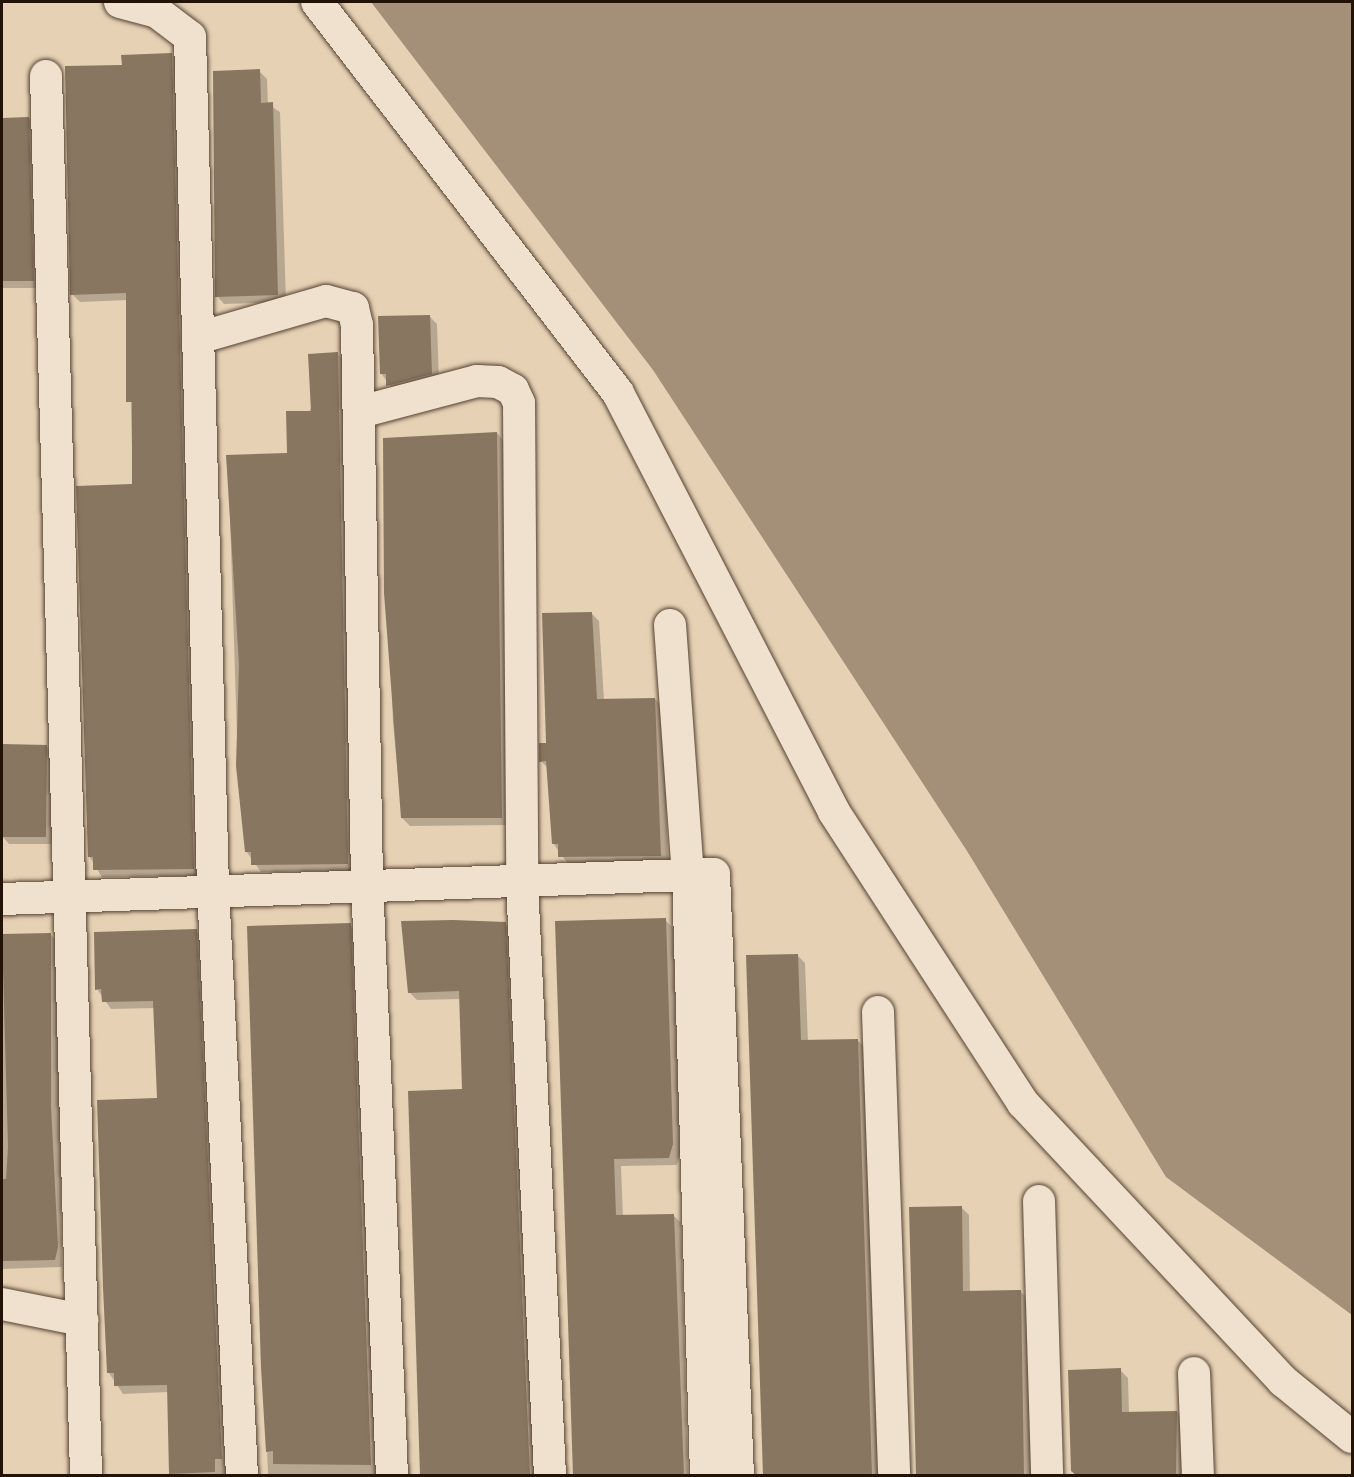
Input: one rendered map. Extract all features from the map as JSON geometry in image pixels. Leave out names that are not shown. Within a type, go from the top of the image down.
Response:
[{"type":"street","points":[[120,2],[157,12],[190,37],[202,337],[213,889],[242,1476]]},
{"type":"street","points":[[317,2],[618,393],[834,812],[1023,1103],[1283,1381],[1353,1437]]},
{"type":"street","points":[[46,76],[72,895],[86,1476]]},
{"type":"street","points":[[202,337],[326,302],[344,302],[353,308],[357,326],[367,882],[392,1476]]},
{"type":"street","points":[[360,412],[477,381],[506,386],[519,403],[522,882],[550,1476]]},
{"type":"street","points":[[670,625],[688,875],[706,1476]]},
{"type":"street","points":[[2,899],[367,882],[522,882],[714,874],[738,1476]]},
{"type":"street","points":[[878,1012],[894,1476]]},
{"type":"street","points":[[1039,1201],[1047,1476]]},
{"type":"street","points":[[2,1304],[82,1320]]},
{"type":"street","points":[[1194,1374],[1198,1476]]},
{"type":"shaded area","points":[[371,2],[1352,2],[1352,1315],[1166,1177],[967,851],[653,370]]},
{"type":"building","points":[[172,53],[194,869],[93,870],[93,857],[88,857],[76,486],[132,484],[132,402],[126,402],[126,293],[70,295],[65,66],[122,65],[121,55]]},
{"type":"building","points":[[260,69],[261,103],[273,102],[278,295],[215,297],[213,71]]},
{"type":"building","points":[[29,117],[34,281],[2,281],[2,118]]},
{"type":"building","points":[[430,315],[432,374],[386,386],[386,374],[380,374],[378,316]]},
{"type":"building","points":[[338,352],[348,864],[251,865],[251,852],[245,852],[236,766],[239,665],[226,455],[287,453],[286,411],[311,411],[308,354]]},
{"type":"building","points":[[497,432],[502,818],[401,818],[384,593],[383,438]]},
{"type":"building","points":[[592,612],[597,699],[655,698],[661,856],[558,857],[558,844],[552,844],[546,761],[539,762],[539,743],[546,743],[542,613]]},
{"type":"building","points":[[2,744],[47,745],[46,837],[2,837]]},
{"type":"building","points":[[666,918],[673,1144],[669,1158],[614,1159],[616,1215],[674,1214],[684,1476],[573,1476],[555,921]]},
{"type":"building","points":[[401,921],[506,922],[530,1476],[420,1476],[408,1091],[462,1089],[459,991],[408,993]]},
{"type":"building","points":[[351,923],[371,1465],[273,1464],[273,1451],[266,1452],[261,1368],[247,926]]},
{"type":"building","points":[[197,929],[222,1459],[215,1459],[215,1472],[169,1474],[167,1385],[114,1386],[114,1373],[107,1373],[103,1287],[97,1100],[157,1098],[153,1001],[102,1002],[101,989],[95,990],[94,932]]},
{"type":"building","points":[[51,933],[51,1106],[58,1247],[55,1260],[2,1261],[2,1179],[6,1179],[8,1147],[2,934]]},
{"type":"building","points":[[798,954],[801,1040],[858,1039],[872,1476],[763,1476],[746,955]]},
{"type":"building","points":[[962,1206],[963,1291],[1021,1290],[1024,1476],[916,1476],[909,1207]]},
{"type":"building","points":[[1121,1368],[1122,1412],[1177,1411],[1176,1476],[1077,1476],[1071,1471],[1068,1370]]}]
